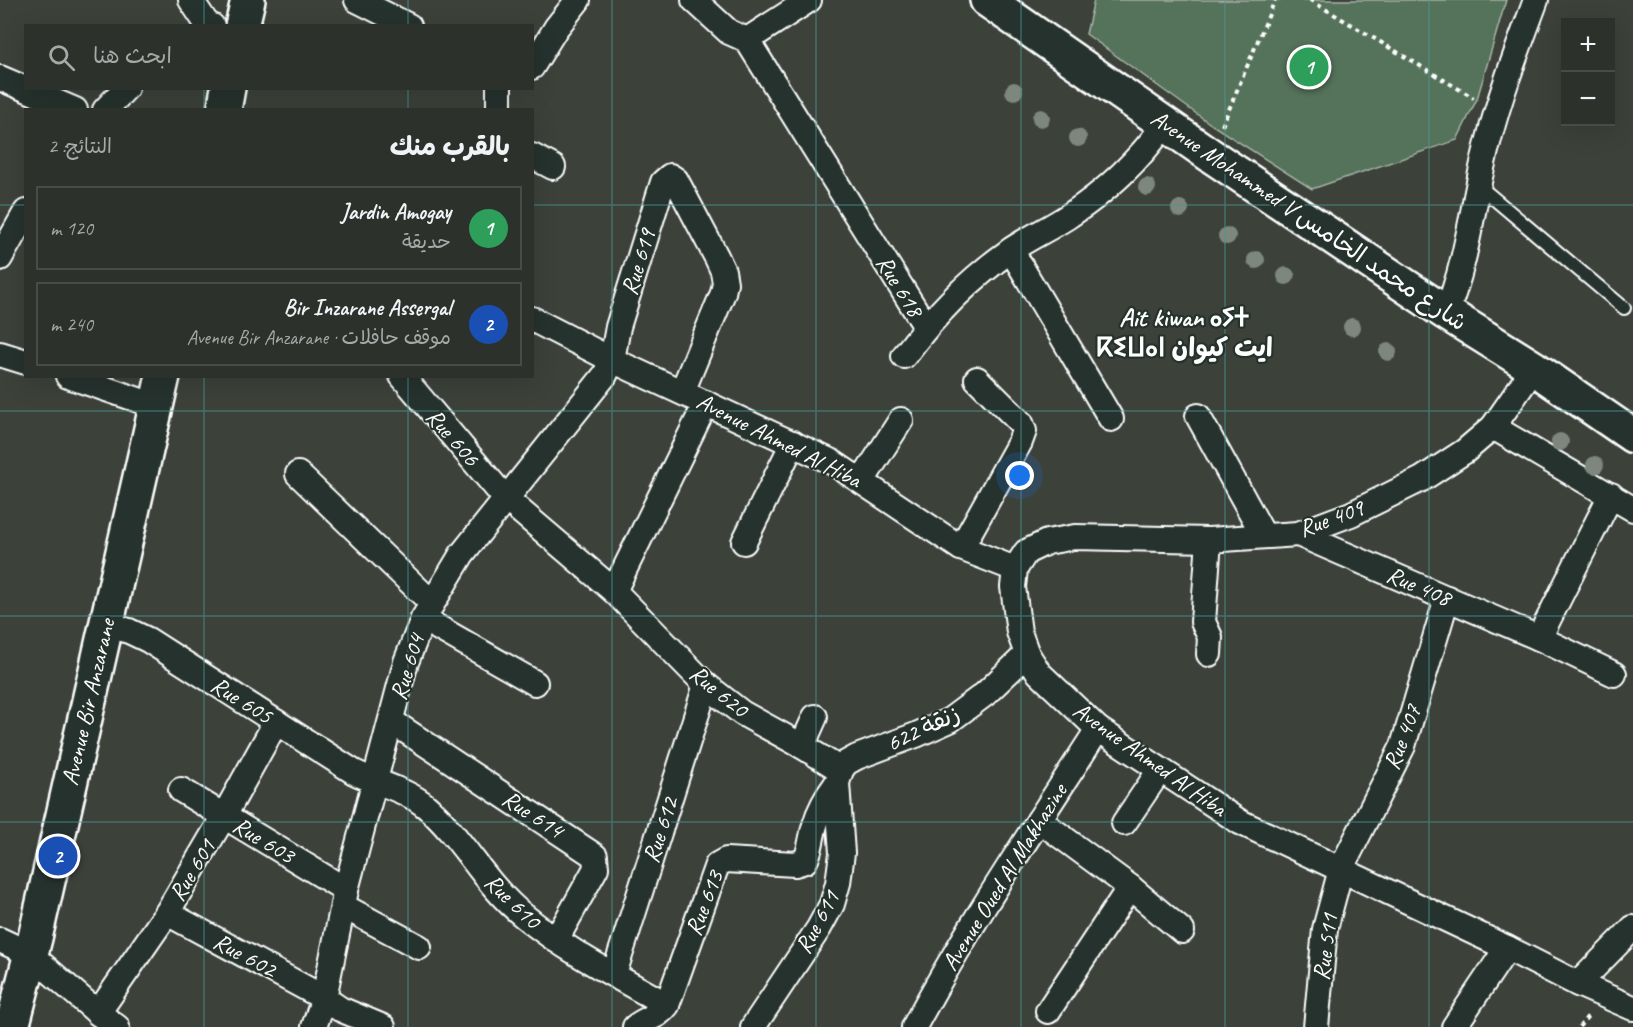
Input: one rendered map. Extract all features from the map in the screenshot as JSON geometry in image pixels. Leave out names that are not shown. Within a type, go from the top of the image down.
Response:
[{"type":"main road","points":[[242,24],[248,0]]},
{"type":"main road","name":"Avenue Mohammed V شارع محمد الخامس","points":[[987,0],[1210,155],[1446,313],[1534,368],[1633,436]]},
{"type":"main road","points":[[224,108],[228,90]]},
{"type":"main road","name":"Avenue Bir Anzarane","points":[[12,1027],[160,391]]},
{"type":"street","points":[[191,0],[206,24]]},
{"type":"street","points":[[357,0],[405,24]]},
{"type":"street","points":[[534,64],[556,28],[578,0]]},
{"type":"street","points":[[694,0],[729,32],[747,40],[809,0]]},
{"type":"street","points":[[1446,313],[1464,255],[1488,140],[1536,0]]},
{"type":"street","name":"Rue 618","points":[[747,40],[926,327],[966,288],[1011,250],[1070,216],[1103,191],[1148,147],[1165,124]]},
{"type":"street","points":[[0,78],[24,88]]},
{"type":"street","points":[[28,90],[70,108]]},
{"type":"street","points":[[107,108],[124,90]]},
{"type":"street","points":[[499,90],[500,108]]},
{"type":"street","name":"Rue 619","points":[[612,360],[618,327],[663,182],[670,176],[676,180],[717,258],[725,283],[718,307],[682,392]]},
{"type":"street","points":[[0,258],[24,216]]},
{"type":"street","points":[[1011,250],[1111,419]]},
{"type":"street","name":"Avenue Ahmed Al Hiba","points":[[534,320],[612,360],[832,462],[961,548],[1015,569],[1013,587],[1019,632],[1027,654],[1039,673],[1098,729],[1240,822],[1578,984],[1633,1008]]},
{"type":"street","points":[[904,356],[926,327]]},
{"type":"street","points":[[0,354],[24,361]]},
{"type":"street","name":"Rue 604","points":[[314,1027],[324,998],[345,898],[406,662],[427,611],[462,554],[505,498],[596,389],[612,360]]},
{"type":"street","name":"Rue 409","points":[[1015,569],[1026,552],[1047,542],[1075,537],[1209,540],[1298,534],[1351,514],[1422,478],[1465,451],[1493,427],[1534,368]]},
{"type":"street","points":[[80,378],[160,391]]},
{"type":"street","name":"Rue 606","points":[[404,378],[505,498]]},
{"type":"street","points":[[961,548],[1024,431],[1021,423],[978,379]]},
{"type":"street","points":[[614,591],[706,403]]},
{"type":"street","points":[[1198,416],[1264,536]]},
{"type":"street","points":[[862,480],[901,420]]},
{"type":"street","points":[[1493,427],[1633,509]]},
{"type":"street","points":[[744,542],[793,443]]},
{"type":"street","points":[[298,474],[427,611],[535,683]]},
{"type":"street","points":[[1539,638],[1611,495]]},
{"type":"street","name":"Rue 620","points":[[505,498],[614,591],[706,685],[742,713],[802,746],[839,777]]},
{"type":"street","name":"Rue 408","points":[[1298,534],[1539,638],[1614,674]]},
{"type":"street","points":[[1209,540],[1203,622],[1210,637],[1209,654]]},
{"type":"street","name":"Rue 407","points":[[1341,869],[1403,746],[1447,598]]},
{"type":"street","name":"Rue 605","points":[[106,624],[148,640],[354,772],[374,782]]},
{"type":"street","name":"زنقة 622","points":[[839,777],[846,763],[857,757],[950,720],[986,694],[1027,654]]},
{"type":"street","name":"Rue 612","points":[[614,974],[706,685]]},
{"type":"street","points":[[802,746],[815,717]]},
{"type":"street","name":"Rue 614","points":[[391,721],[595,856],[596,868],[556,940]]},
{"type":"street","name":"Rue 601","points":[[107,1020],[276,722]]},
{"type":"street","name":"Avenue Oued Al Makhazine","points":[[914,1027],[945,970],[1098,729]]},
{"type":"street","points":[[1124,823],[1160,770]]},
{"type":"street","name":"Rue 613","points":[[667,1005],[717,865],[726,860],[795,864],[805,861],[815,823],[839,777]]},
{"type":"street","name":"Rue 611","points":[[753,1027],[819,928],[832,904],[838,883],[842,853],[839,777]]},
{"type":"street","name":"Rue 610","points":[[374,782],[400,791],[425,806],[454,835],[493,886],[522,915],[556,940],[667,1005]]},
{"type":"street","name":"Rue 603","points":[[181,790],[224,816],[419,946]]},
{"type":"street","points":[[1039,820],[1130,887],[1182,931]]},
{"type":"street","name":"Rue 511","points":[[1316,1027],[1325,929],[1341,869]]},
{"type":"street","points":[[1048,1011],[1130,887]]},
{"type":"street","name":"Rue 602","points":[[167,913],[324,998],[340,1009],[383,1027]]},
{"type":"street","points":[[1578,984],[1633,928]]},
{"type":"street","points":[[0,940],[30,954],[107,1020]]},
{"type":"street","points":[[1454,1027],[1507,948]]},
{"type":"street","points":[[635,1027],[663,1011],[667,1005]]},
{"type":"lane","points":[[1479,186],[1624,308]]},
{"type":"path","points":[[1210,155],[1275,0]]},
{"type":"path","points":[[1310,0],[1477,99]]},
{"type":"green space","points":[[1094,0],[1506,0],[1477,99],[1457,140],[1312,189],[1212,125],[1086,34]]},
{"type":"place","name":"Jardin Amogay","points":[[1309,67]]},
{"type":"place","name":"Bir Inzarane Assergal","points":[[58,856]]},
{"type":"district","name":"Ait kiwan ⴰⵢⵜ ⴽⵉⵡⴰⵏ ايت كيوان","points":[[1184,332]]}]
